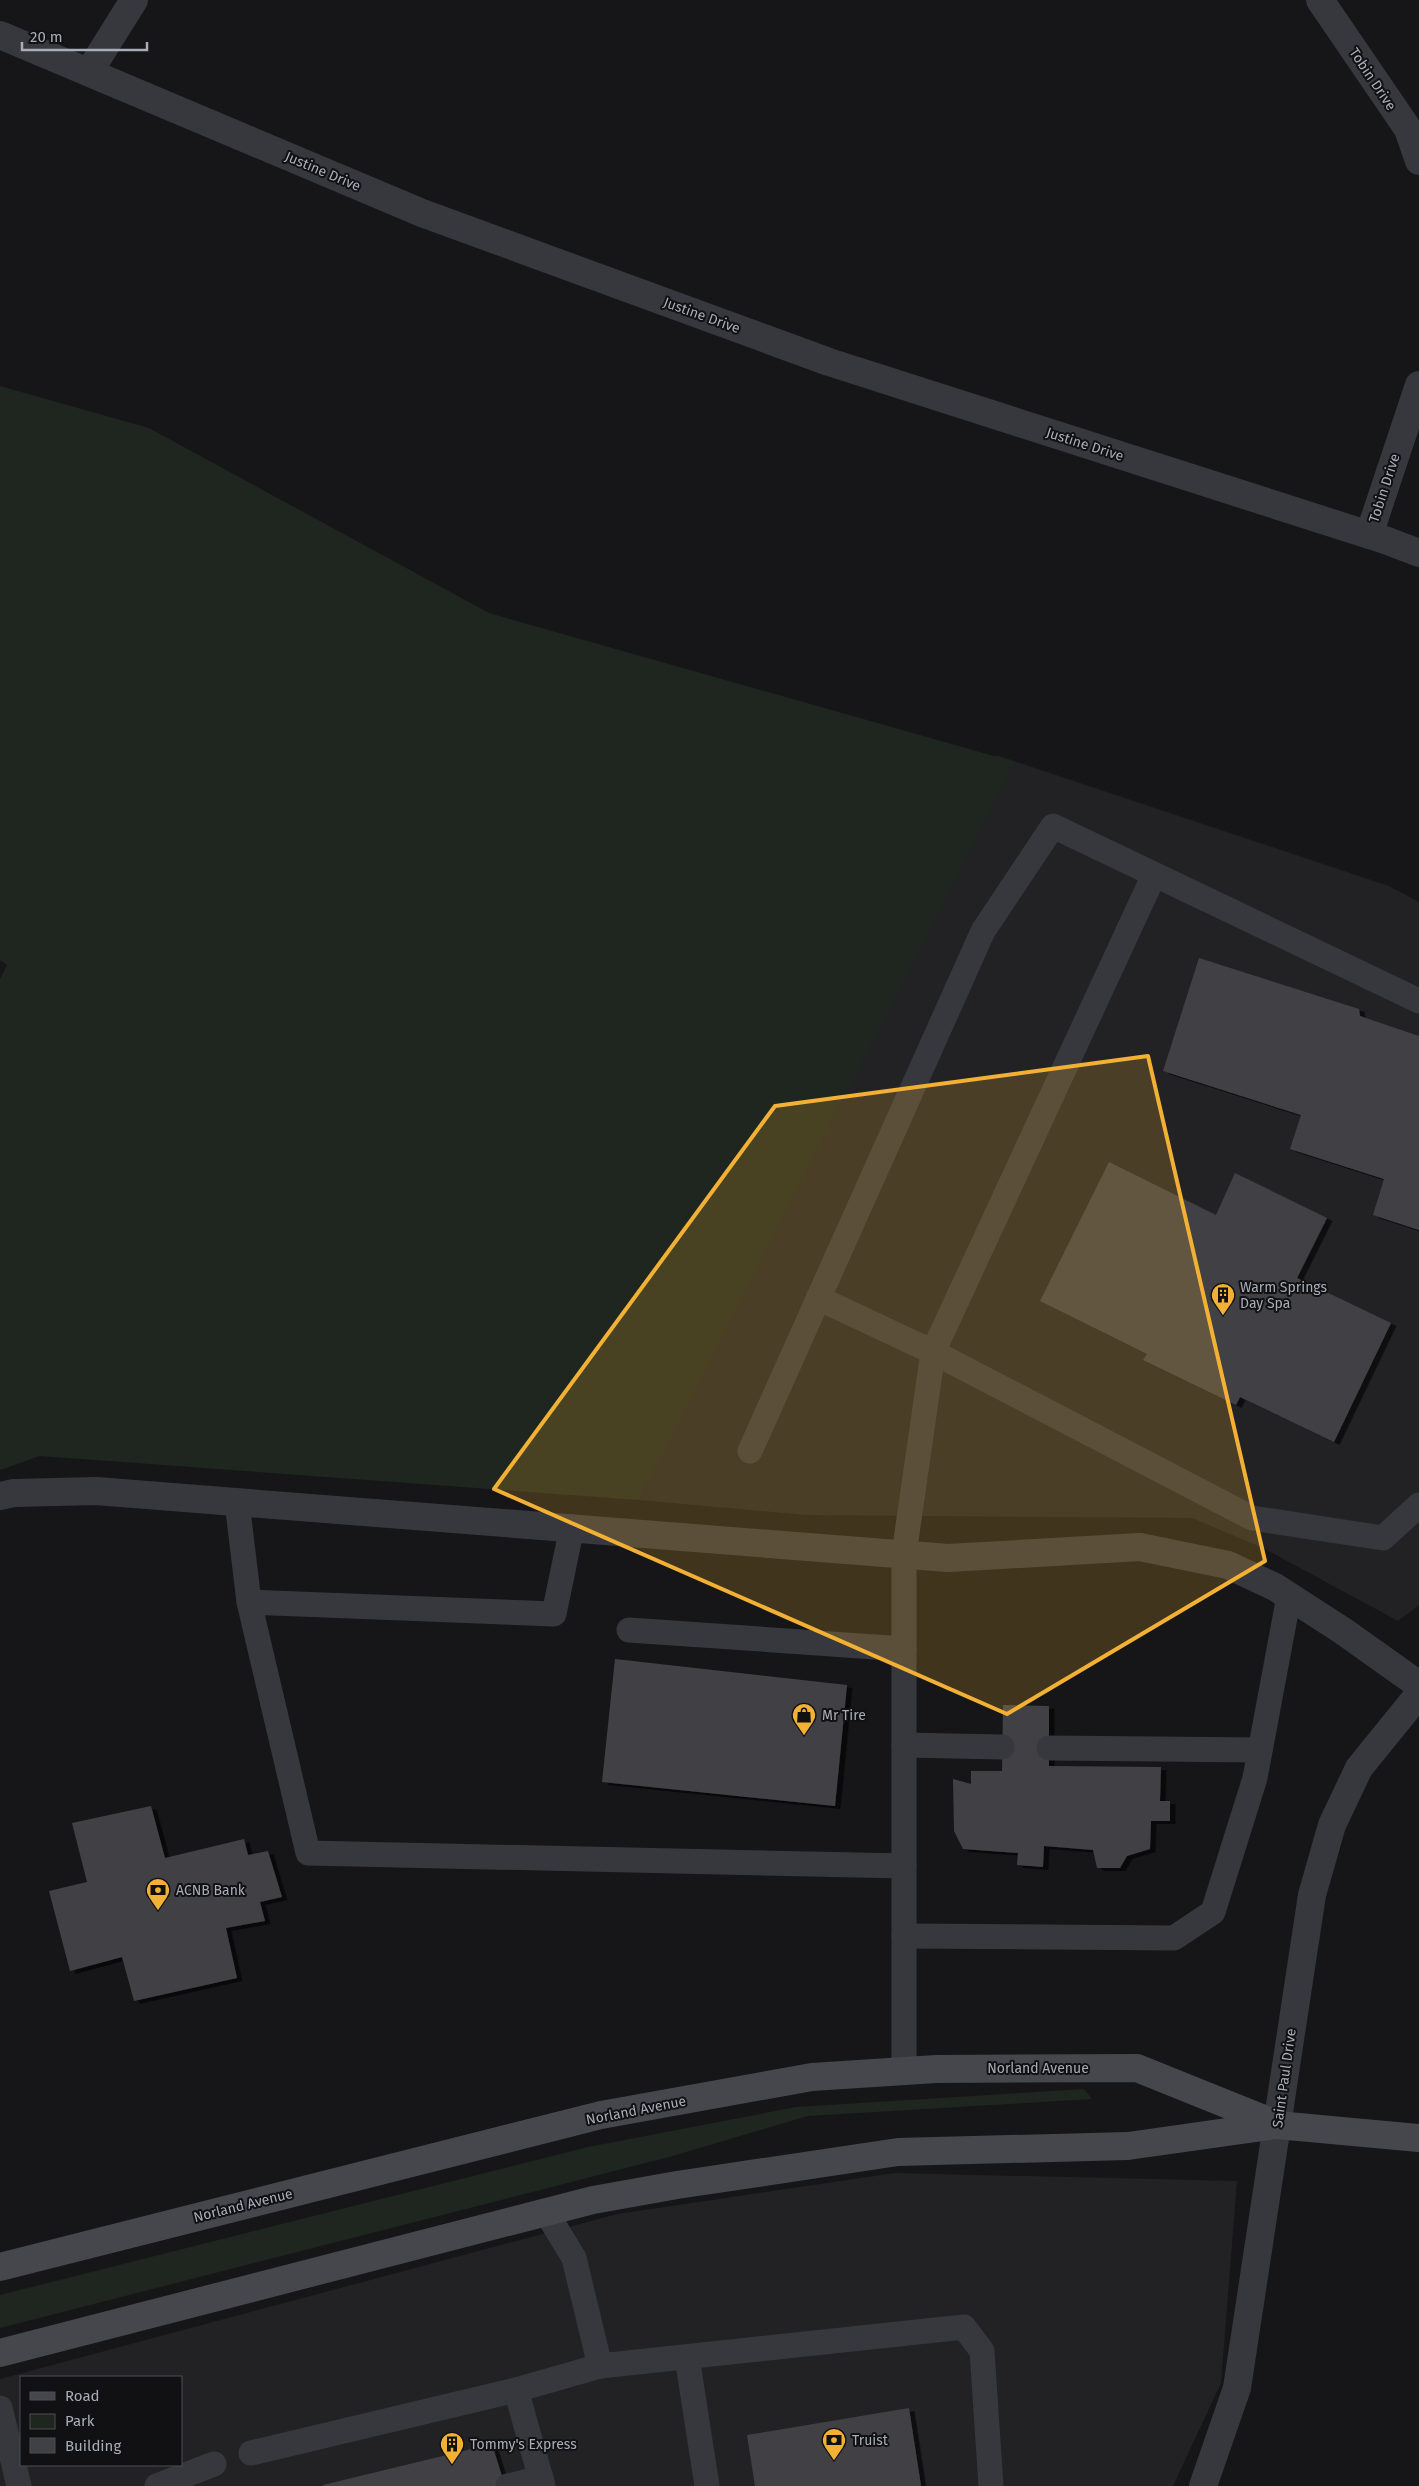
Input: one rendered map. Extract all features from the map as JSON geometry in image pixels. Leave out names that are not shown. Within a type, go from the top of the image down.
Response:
[{"type":"main road","name":"Norland Avenue","points":[[0,2267],[601,2115],[812,2077],[904,2071],[1137,2068],[1278,2125]]},
{"type":"main road","name":"Norland Avenue","points":[[0,2353],[593,2200],[677,2185],[898,2152],[1128,2146],[1278,2125],[1419,2138]]},
{"type":"street","points":[[89,72],[134,0]]},
{"type":"street","name":"Tobin Drive","points":[[1320,0],[1408,129],[1419,161]]},
{"type":"street","name":"Justine Drive","points":[[0,35],[422,214],[829,362],[1369,535],[1419,553]]},
{"type":"street","name":"Tobin Drive","points":[[1369,535],[1419,385]]},
{"type":"street","points":[[0,1496],[14,1493],[96,1491],[948,1558],[1140,1547],[1228,1565],[1288,1596],[1343,1630],[1419,1686]]},
{"type":"street","name":"Saint Paul Drive","points":[[1203,2486],[1237,2388],[1312,1895],[1332,1825],[1359,1768],[1419,1694]]},
{"type":"lane","points":[[750,1451],[983,931],[1053,826],[1419,1001]]},
{"type":"lane","points":[[904,2071],[904,1554],[933,1352],[1154,875]]},
{"type":"lane","points":[[818,1298],[933,1352],[1252,1518],[1383,1538],[1419,1506]]},
{"type":"lane","points":[[237,1502],[250,1602],[308,1854],[904,1866]]},
{"type":"lane","points":[[250,1602],[554,1614],[572,1527]]},
{"type":"lane","points":[[904,1936],[1174,1938],[1213,1912],[1255,1778],[1288,1596]]},
{"type":"lane","points":[[629,1630],[904,1649]]},
{"type":"lane","points":[[904,1745],[1002,1747]]},
{"type":"lane","points":[[1049,1748],[1260,1750]]},
{"type":"lane","points":[[546,2212],[574,2258],[600,2366]]},
{"type":"lane","points":[[251,2453],[516,2390],[600,2366],[964,2327],[982,2351],[991,2486]]},
{"type":"lane","points":[[687,2357],[707,2486]]},
{"type":"lane","points":[[508,2486],[542,2482],[516,2390]]},
{"type":"lane","points":[[0,2408],[19,2486]]},
{"type":"lane","points":[[157,2486],[214,2464]]},
{"type":"highlighted area","points":[[1148,1056],[1265,1561],[1007,1714],[494,1489],[775,1106]]},
{"type":"shaded area","points":[[996,755],[1389,886],[1419,902],[1419,1605],[1398,1621],[1263,1548],[1192,1518],[806,1515],[639,1500]]},
{"type":"shaded area","points":[[895,2173],[1237,2181],[1221,2383],[1173,2486],[0,2486],[0,2379],[617,2214]]},
{"type":"green space","points":[[0,386],[149,428],[489,613],[1015,762],[639,1500],[40,1456],[0,1470],[0,979],[7,965],[0,960]]},
{"type":"green space","points":[[1084,2089],[1092,2099],[808,2116],[669,2157],[0,2328],[0,2295],[588,2147],[796,2107]]},
{"type":"building","points":[[1199,958],[1359,1009],[1360,1016],[1419,1036],[1419,1230],[1373,1215],[1384,1179],[1290,1149],[1301,1115],[1163,1071]]},
{"type":"building","points":[[1109,1162],[1216,1215],[1235,1173],[1327,1218],[1297,1278],[1391,1323],[1334,1442],[1240,1397],[1236,1405],[1143,1360],[1147,1354],[1040,1301]]},
{"type":"building","points":[[615,1659],[847,1685],[835,1806],[602,1782]]},
{"type":"building","points":[[1003,1705],[1049,1706],[1049,1766],[1161,1767],[1160,1801],[1170,1801],[1170,1821],[1151,1821],[1150,1849],[1127,1856],[1120,1868],[1097,1868],[1093,1850],[1044,1846],[1043,1867],[1017,1865],[1018,1853],[963,1849],[954,1831],[953,1779],[971,1784],[971,1771],[1002,1771]]},
{"type":"building","name":"ACNB Bank","points":[[151,1806],[165,1858],[244,1839],[248,1855],[268,1851],[282,1897],[260,1902],[265,1921],[226,1928],[237,1978],[134,2001],[122,1957],[70,1971],[49,1891],[87,1882],[72,1823]]},
{"type":"building","name":"Truist","points":[[909,2408],[921,2486],[755,2486],[747,2435]]},
{"type":"building","name":"Tommy's Express","points":[[492,2444],[505,2486],[323,2486],[323,2485]]},
{"type":"place","name":"Warm Springs Day Spa","points":[[1223,1316]]},
{"type":"place","name":"Mr Tire","points":[[804,1736]]},
{"type":"place","name":"ACNB Bank","points":[[158,1911]]},
{"type":"place","name":"Truist","points":[[834,2461]]},
{"type":"place","name":"Tommy's Express","points":[[452,2465]]}]
